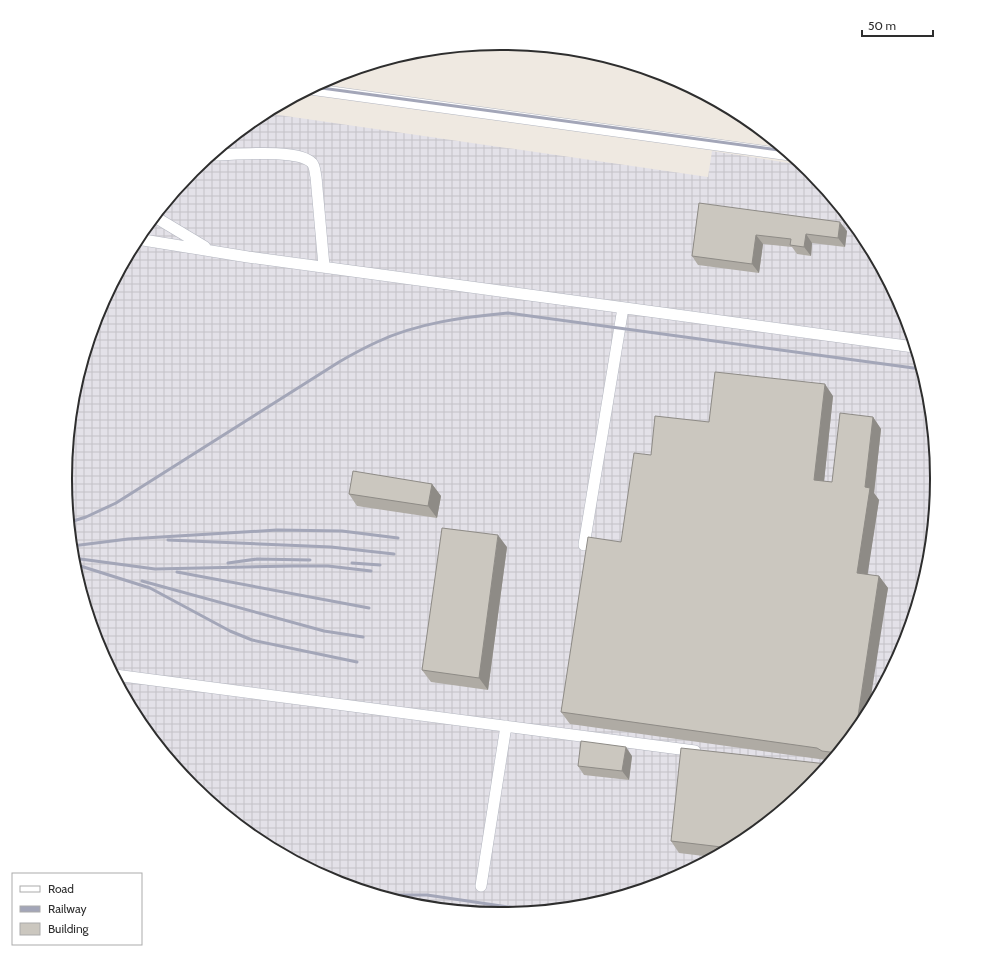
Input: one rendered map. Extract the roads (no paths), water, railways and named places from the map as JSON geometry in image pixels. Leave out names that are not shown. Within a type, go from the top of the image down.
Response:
[{"type":"lane","points":[[320,90],[781,154]]},
{"type":"lane","points":[[219,155],[291,154],[304,157],[313,164],[316,177],[324,266]]},
{"type":"lane","points":[[160,220],[211,250]]},
{"type":"lane","points":[[145,240],[248,257],[324,266],[909,346]]},
{"type":"lane","points":[[584,545],[623,308]]},
{"type":"lane","points":[[121,676],[708,752]]},
{"type":"lane","points":[[481,886],[506,726]]},
{"type":"railway","points":[[324,88],[776,150]]},
{"type":"railway","points":[[75,521],[116,503],[353,354],[392,335],[441,322],[508,313],[915,368]]},
{"type":"railway","points":[[78,545],[128,539],[277,530],[342,531],[398,538]]},
{"type":"railway","points":[[168,540],[331,547],[394,554]]},
{"type":"railway","points":[[80,559],[155,569],[328,566],[371,571]]},
{"type":"railway","points":[[228,563],[257,559],[310,560]]},
{"type":"railway","points":[[352,563],[380,565]]},
{"type":"railway","points":[[82,567],[150,588],[230,631],[252,640],[357,662]]},
{"type":"railway","points":[[177,572],[369,608]]},
{"type":"railway","points":[[142,581],[324,631],[363,637]]},
{"type":"railway","points":[[402,895],[427,895],[507,907]]}]
